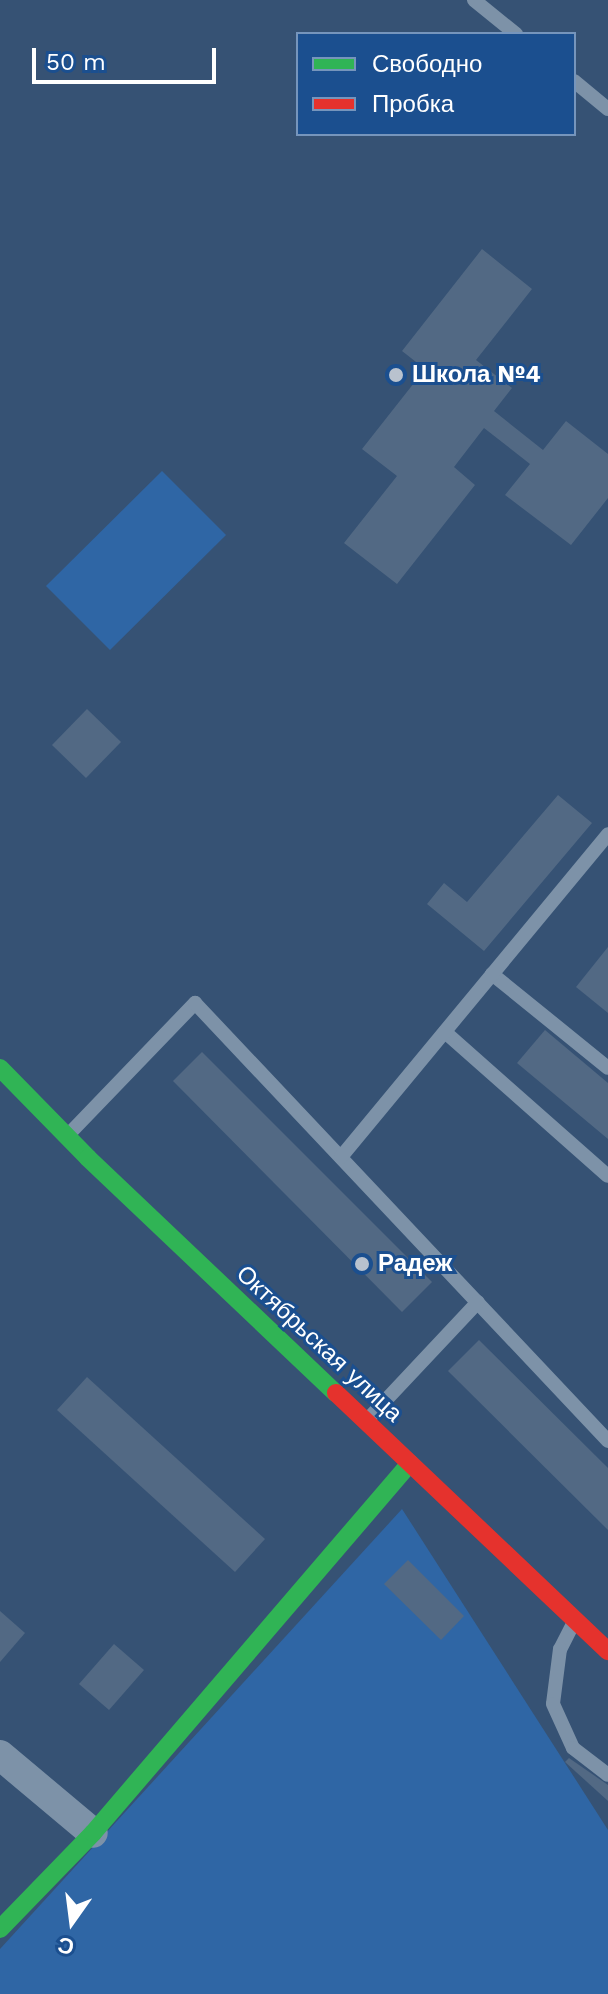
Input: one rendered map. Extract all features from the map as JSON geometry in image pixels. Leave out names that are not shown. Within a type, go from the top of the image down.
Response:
[{"type":"main road","name":"Октябрьская улица","points":[[0,1068],[66,1136],[608,1651]]},
{"type":"main road","points":[[0,1929],[93,1833],[410,1463]]},
{"type":"street","points":[[0,1755],[93,1833]]},
{"type":"lane","points":[[474,0],[514,32]]},
{"type":"lane","points":[[576,83],[608,109]]},
{"type":"lane","points":[[341,1157],[608,834]]},
{"type":"lane","points":[[492,974],[608,1068]]},
{"type":"lane","points":[[66,1136],[195,1003],[608,1441]]},
{"type":"lane","points":[[445,1032],[608,1176]]},
{"type":"lane","points":[[366,1421],[478,1302]]},
{"type":"lane","points":[[575,1620],[560,1649],[553,1704],[573,1748],[608,1775]]},
{"type":"shaded area","points":[[162,471],[226,535],[110,650],[46,586]]},
{"type":"shaded area","points":[[402,1509],[608,1830],[608,1994],[0,1994],[0,1949]]},
{"type":"building","points":[[482,249],[532,289],[476,360],[512,388],[494,411],[543,450],[566,421],[608,454],[608,498],[571,545],[505,495],[530,464],[484,428],[454,467],[475,485],[397,584],[344,543],[397,476],[362,449],[425,369],[402,351]]},
{"type":"building","points":[[87,709],[121,742],[86,778],[52,745]]},
{"type":"building","points":[[558,795],[592,823],[484,951],[427,904],[444,883],[467,902]]},
{"type":"building","points":[[608,947],[608,1013],[576,987]]},
{"type":"building","points":[[545,1030],[608,1083],[608,1139],[517,1063]]},
{"type":"building","points":[[202,1052],[432,1282],[402,1312],[173,1081]]},
{"type":"building","points":[[479,1340],[608,1468],[608,1530],[448,1371]]},
{"type":"building","points":[[87,1377],[265,1539],[235,1572],[57,1410]]},
{"type":"building","points":[[408,1560],[464,1616],[441,1640],[384,1584]]},
{"type":"building","points":[[0,1611],[25,1633],[0,1662]]},
{"type":"building","points":[[114,1644],[144,1670],[109,1710],[79,1684]]},
{"type":"building","points":[[569,1758],[608,1785],[608,1801],[565,1762]]},
{"type":"traffic: fast","points":[[0,1068],[88,1158],[336,1393]]},
{"type":"traffic: fast","points":[[0,1929],[93,1833],[410,1463]]},
{"type":"traffic: jam","points":[[336,1393],[608,1651]]},
{"type":"place","name":"Школа №4","points":[[396,375]]},
{"type":"place","name":"Радеж","points":[[362,1264]]}]
